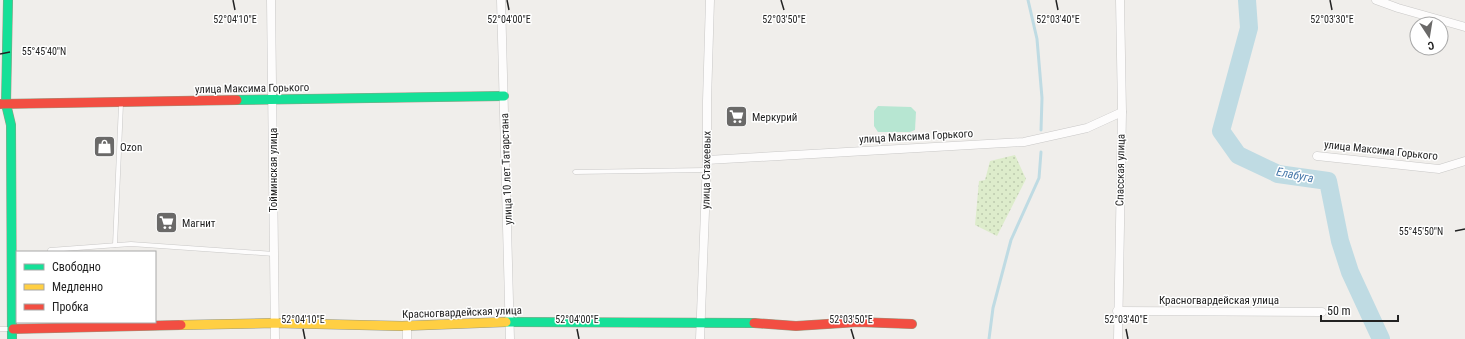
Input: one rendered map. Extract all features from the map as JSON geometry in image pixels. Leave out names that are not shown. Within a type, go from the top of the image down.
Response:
[{"type":"street","points":[[8,0],[3,104],[11,125],[15,280],[12,339]]},
{"type":"street","name":"Тойминская улица","points":[[271,0],[275,339]]},
{"type":"street","name":"улица 10 лет Татарстана","points":[[501,0],[510,339]]},
{"type":"street","name":"улица Стахеевых","points":[[700,339],[707,160],[710,0]]},
{"type":"street","name":"Спасская улица","points":[[1118,339],[1117,311],[1122,112],[1120,0]]},
{"type":"street","points":[[1376,0],[1398,8],[1465,26]]},
{"type":"street","name":"улица Максима Горького","points":[[3,104],[504,96]]},
{"type":"street","name":"улица Максима Горького","points":[[707,160],[1024,142],[1087,128],[1122,112]]},
{"type":"street","name":"улица Максима Горького","points":[[1317,156],[1439,169],[1465,161]]},
{"type":"street","name":"Красногвардейская улица","points":[[1117,311],[1322,312]]},
{"type":"street","name":"Красногвардейская улица","points":[[12,328],[53,328],[158,323],[274,323],[407,326],[510,322],[764,322],[778,326],[807,326],[852,322],[912,324]]},
{"type":"street","points":[[407,326],[407,339]]},
{"type":"lane","points":[[116,245],[121,102]]},
{"type":"lane","points":[[575,172],[706,170]]},
{"type":"lane","points":[[50,251],[131,244],[274,254]]},
{"type":"lane","points":[[53,328],[60,323]]},
{"type":"lane","points":[[0,329],[12,328]]},
{"type":"green space","points":[[878,106],[911,107],[916,112],[915,130],[910,132],[878,132],[874,126],[874,111]]},
{"type":"green space","points":[[1015,155],[1026,179],[997,236],[975,225],[979,181],[985,180],[990,161]]},
{"type":"waterway","points":[[1028,0],[1037,39],[1042,98],[1041,130]]},
{"type":"waterway","name":"Елабуга","points":[[1247,0],[1249,28],[1221,131],[1238,155],[1278,174],[1328,181],[1340,241],[1350,272],[1381,339]]},
{"type":"waterway","points":[[989,339],[993,308],[1011,240],[1039,178],[1041,152]]},
{"type":"traffic: fast","points":[[8,0],[6,104],[11,125],[12,339]]},
{"type":"traffic: fast","points":[[237,100],[504,96]]},
{"type":"traffic: fast","points":[[506,322],[754,323]]},
{"type":"traffic: slow","points":[[181,325],[274,323],[402,326],[506,322]]},
{"type":"traffic: jam","points":[[0,104],[237,100]]},
{"type":"traffic: jam","points":[[754,323],[796,326],[858,322],[912,324]]},
{"type":"traffic: jam","points":[[13,329],[181,325]]},
{"type":"place","name":"Меркурий","points":[[736,117]]},
{"type":"place","name":"Ozon","points":[[105,147]]},
{"type":"place","name":"Магнит","points":[[166,223]]}]
